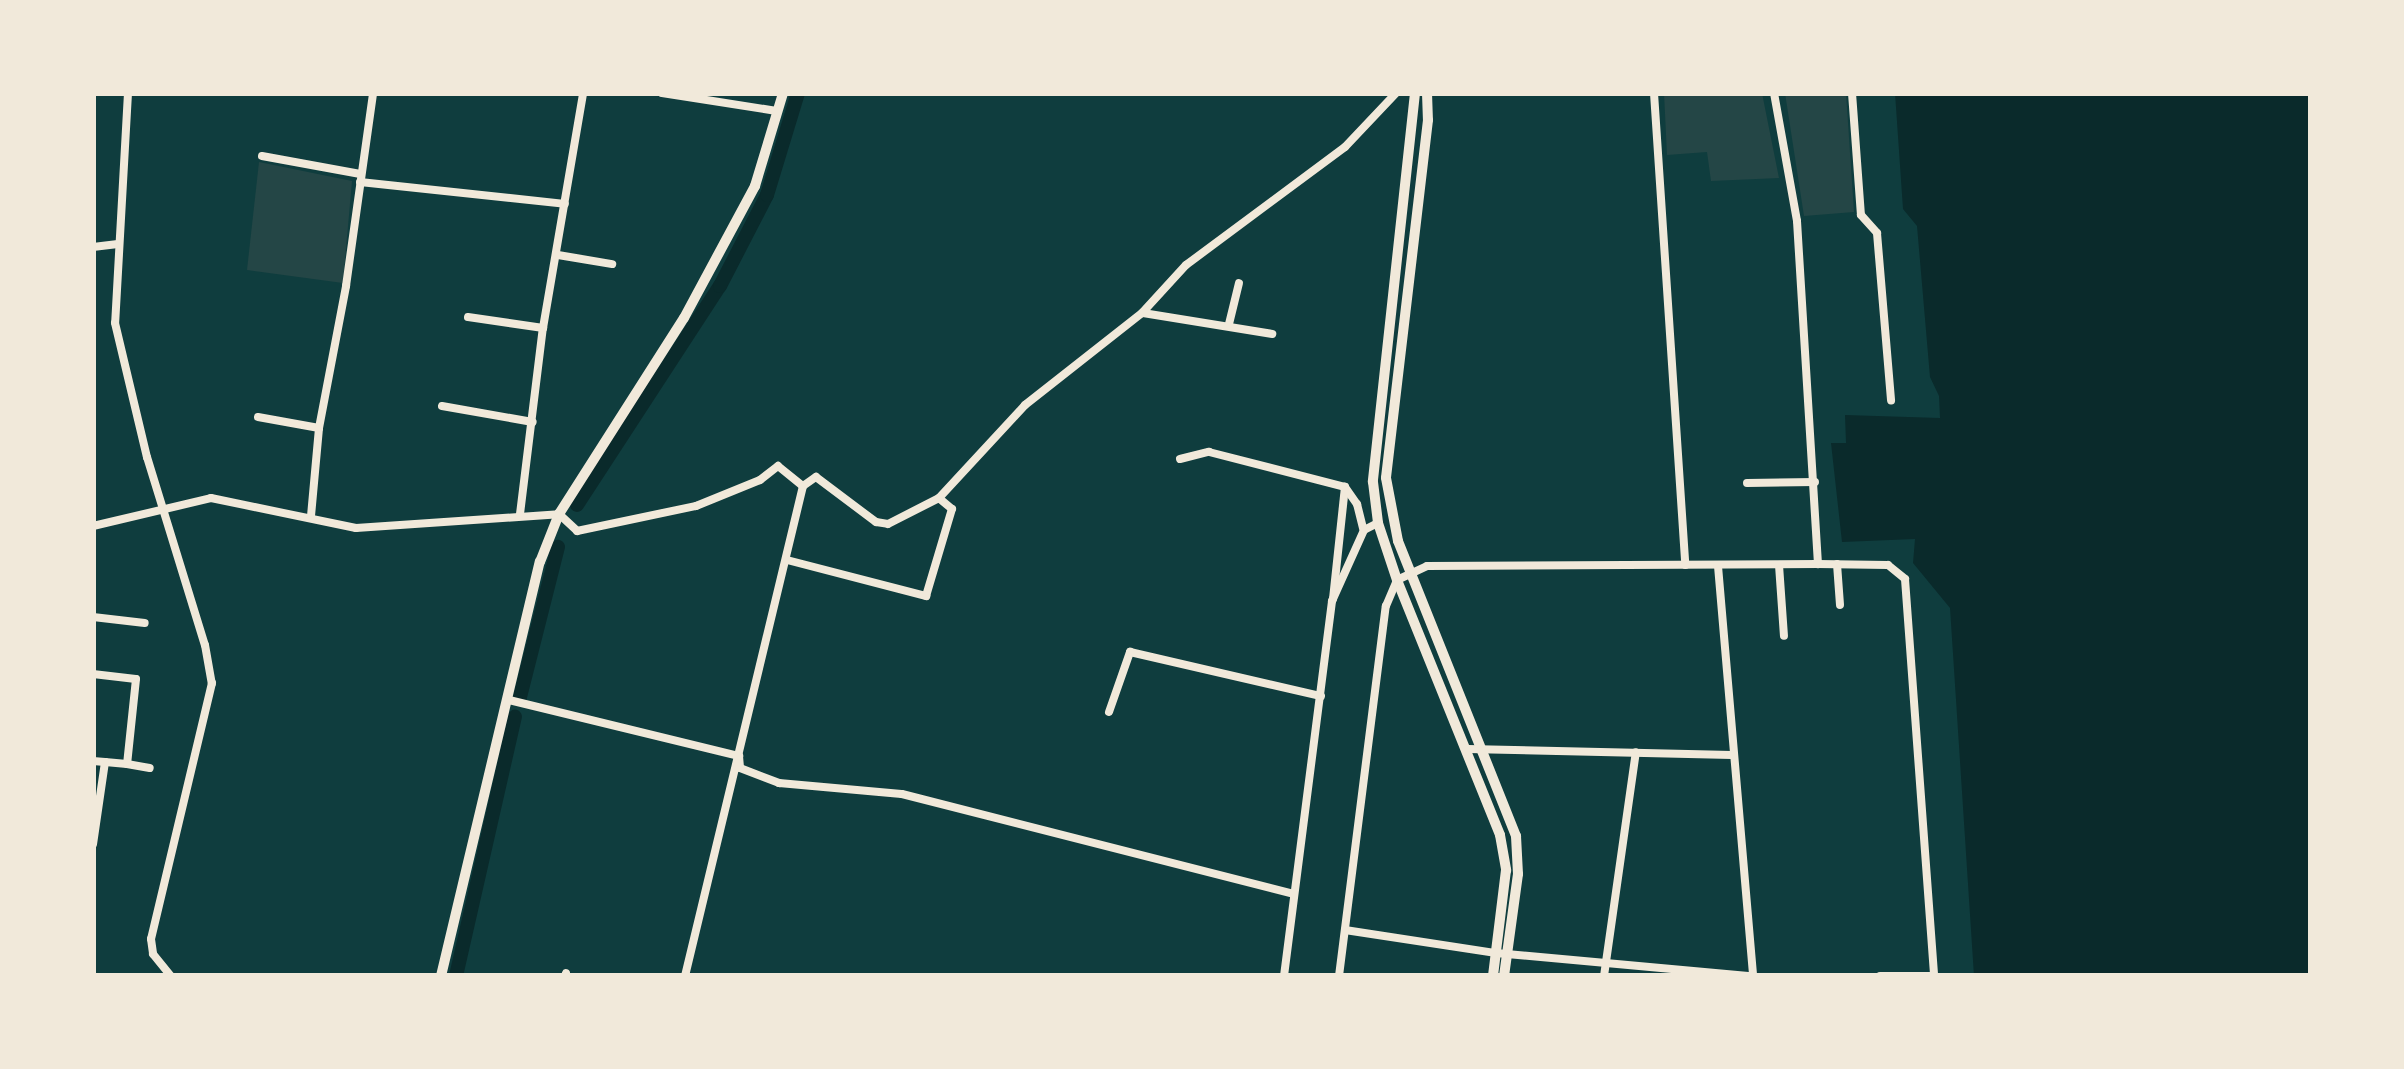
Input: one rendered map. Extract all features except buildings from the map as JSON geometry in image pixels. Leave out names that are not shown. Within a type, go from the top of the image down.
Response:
[{"type":"main road","points":[[441,976],[541,562],[559,514],[684,318],[755,186],[783,93]]},
{"type":"main road","points":[[1415,93],[1416,122],[1374,446],[1378,523],[1397,580],[1516,836],[1518,874],[1493,976]]},
{"type":"main road","points":[[1427,93],[1428,120],[1386,478],[1389,509],[1475,749]]},
{"type":"main road","points":[[1502,952],[1504,976]]},
{"type":"street","points":[[128,93],[115,322],[212,683],[151,939],[153,954],[171,976]]},
{"type":"street","points":[[311,516],[319,428],[373,93]]},
{"type":"street","points":[[520,514],[544,328],[583,93]]},
{"type":"street","points":[[662,93],[778,111]]},
{"type":"street","points":[[685,976],[803,486],[816,477],[876,522],[888,524],[940,498],[1025,405],[1142,313],[1186,265],[1345,148],[1396,93]]},
{"type":"street","points":[[1654,93],[1685,565]]},
{"type":"street","points":[[1774,93],[1797,221],[1818,563]]},
{"type":"street","points":[[1852,93],[1861,215],[1876,233],[1891,400]]},
{"type":"street","points":[[262,156],[360,178],[566,204]]},
{"type":"street","points":[[93,247],[118,244]]},
{"type":"street","points":[[558,255],[612,264]]},
{"type":"street","points":[[1229,324],[1239,283]]},
{"type":"street","points":[[1142,313],[1272,334]]},
{"type":"street","points":[[468,317],[544,328]]},
{"type":"street","points":[[442,406],[533,422]]},
{"type":"street","points":[[258,417],[319,428]]},
{"type":"street","points":[[1180,459],[1209,452],[1345,487],[1358,504],[1364,530],[1332,601]]},
{"type":"street","points":[[93,526],[212,498],[356,528],[559,514],[577,531],[659,516],[760,480],[778,466],[803,486]]},
{"type":"street","points":[[1747,483],[1814,482]]},
{"type":"street","points":[[1284,976],[1345,487]]},
{"type":"street","points":[[787,560],[926,596],[952,509],[940,498]]},
{"type":"street","points":[[1364,530],[1378,523]]},
{"type":"street","points":[[1339,976],[1386,606],[1397,580],[1426,566],[1818,563],[1888,565],[1905,579],[1934,976],[1880,976]]},
{"type":"street","points":[[1837,564],[1840,605]]},
{"type":"street","points":[[1779,565],[1784,636]]},
{"type":"street","points":[[1345,930],[1502,952],[1752,976],[1718,566]]},
{"type":"street","points":[[93,617],[145,623]]},
{"type":"street","points":[[1109,712],[1130,652],[1321,696]]},
{"type":"street","points":[[93,674],[136,680],[127,764]]},
{"type":"street","points":[[509,700],[739,756]]},
{"type":"street","points":[[1475,749],[1732,755]]},
{"type":"street","points":[[1604,976],[1636,752]]},
{"type":"street","points":[[739,756],[740,768],[779,783],[902,794],[1293,894]]},
{"type":"street","points":[[93,760],[150,769]]},
{"type":"street","points":[[93,844],[105,762]]},
{"type":"shaded area","points":[[1664,93],[1762,93],[1779,178],[1711,181],[1707,152],[1667,155]]},
{"type":"shaded area","points":[[1785,93],[1846,93],[1854,212],[1804,216]]},
{"type":"shaded area","points":[[1895,93],[2311,93],[2311,976],[1974,976],[1950,608],[1913,563],[1915,539],[1842,542],[1831,443],[1846,443],[1845,415],[1940,418],[1939,396],[1930,377],[1917,226],[1903,209]]},
{"type":"shaded area","points":[[259,162],[352,181],[343,283],[247,270]]},
{"type":"waterway","points":[[577,505],[720,286],[767,195],[798,93]]},
{"type":"waterway","points":[[520,697],[558,547]]},
{"type":"waterway","points":[[456,976],[515,717]]}]
